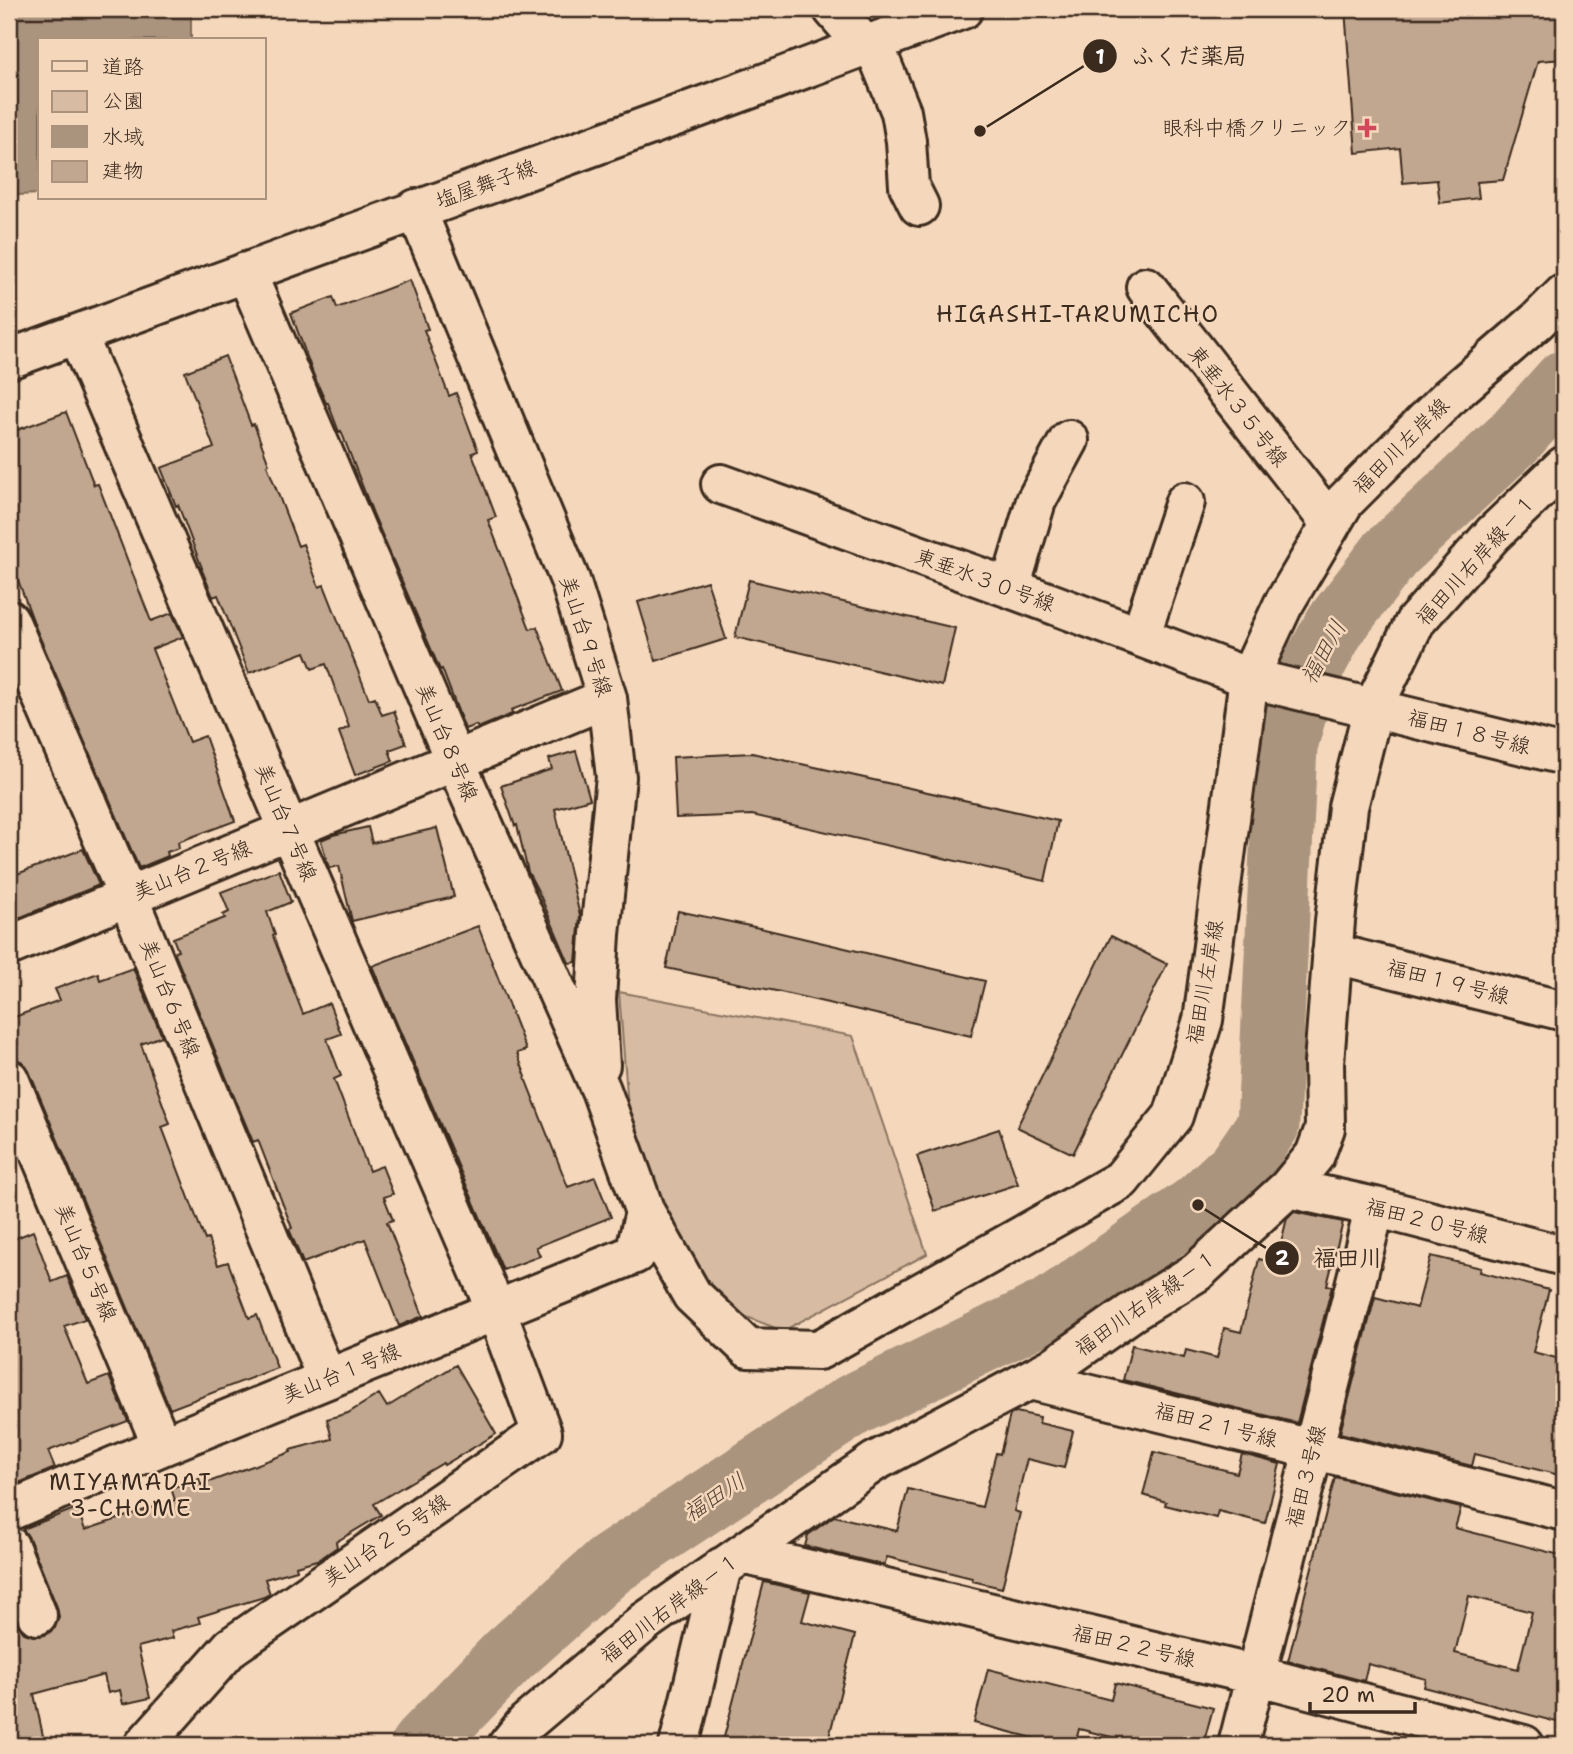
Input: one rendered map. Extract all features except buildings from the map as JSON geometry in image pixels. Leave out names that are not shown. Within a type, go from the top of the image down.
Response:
[{"type":"street","points":[[833,9],[869,44],[901,112],[909,186],[919,206]]},
{"type":"street","name":"塩屋舞子線","points":[[9,359],[963,9]]},
{"type":"street","name":"美山台９号線","points":[[416,209],[570,580],[607,698],[616,777],[596,1000],[601,1090]]},
{"type":"street","name":"美山台８号線","points":[[246,272],[455,761],[601,1090],[645,1212]]},
{"type":"street","name":"東垂水３５号線","points":[[1146,287],[1331,524]]},
{"type":"street","name":"福田川左岸線","points":[[645,1212],[692,1294],[748,1348],[819,1350],[1121,1180],[1173,1116],[1203,1020],[1249,678],[1283,605],[1344,502],[1448,398],[1564,294]]},
{"type":"street","name":"美山台７号線","points":[[77,334],[496,1310]]},
{"type":"street","points":[[1010,588],[1036,501],[1069,440]]},
{"type":"street","name":"東垂水３０号線","points":[[721,484],[1249,678]]},
{"type":"street","name":"福田川右岸線－１","points":[[508,1745],[526,1723],[646,1621],[874,1462],[1052,1368],[1132,1312],[1197,1272],[1289,1188],[1315,1155],[1325,1128],[1324,1063],[1332,953],[1348,807],[1373,708],[1415,622],[1493,534],[1556,485]]},
{"type":"street","points":[[1140,637],[1185,502]]},
{"type":"street","name":"美山台６号線","points":[[9,620],[128,897],[327,1379]]},
{"type":"street","name":"福田１８号線","points":[[1249,678],[1564,755]]},
{"type":"street","name":"美山台２号線","points":[[9,946],[607,698]]},
{"type":"street","name":"福田１９号線","points":[[1332,953],[1564,1011]]},
{"type":"street","name":"美山台５号線","points":[[9,1079],[162,1446]]},
{"type":"street","name":"福田２０号線","points":[[1289,1188],[1375,1207],[1564,1256]]},
{"type":"street","name":"福田３号線","points":[[1238,1745],[1375,1207]]},
{"type":"street","name":"美山台１号線","points":[[9,1511],[635,1254],[645,1212]]},
{"type":"street","name":"美山台２５号線","points":[[144,1745],[231,1647],[542,1433],[496,1310]]},
{"type":"street","name":"福田２１号線","points":[[1030,1380],[1564,1511]]},
{"type":"street","points":[[9,1546],[37,1615]]},
{"type":"street","points":[[679,1745],[732,1560]]},
{"type":"street","name":"福田２２号線","points":[[732,1560],[1255,1675],[1524,1745]]},
{"type":"green space","points":[[619,992],[853,1036],[927,1254],[783,1331],[724,1308],[675,1232],[629,1120]]},
{"type":"water","points":[[9,9],[191,9],[191,38],[38,38],[38,194],[17,195],[9,149]]},
{"type":"waterway","name":"福田川","points":[[422,1745],[509,1655],[610,1565],[853,1405],[1053,1307],[1198,1205],[1240,1166],[1268,1125],[1286,746],[1303,685],[1335,626],[1391,553],[1513,439],[1564,382]]},
{"type":"place","name":"眼科中橋クリニック","points":[[1367,128]]},
{"type":"place","name":"ふくだ薬局","points":[[980,131]]},
{"type":"place","name":"福田川","points":[[1198,1205]]},
{"type":"district","name":"HIGASHI-TARUMICHO","points":[[1078,314]]},
{"type":"district","name":"MIYAMADAI 3-CHOME","points":[[131,1495]]}]
